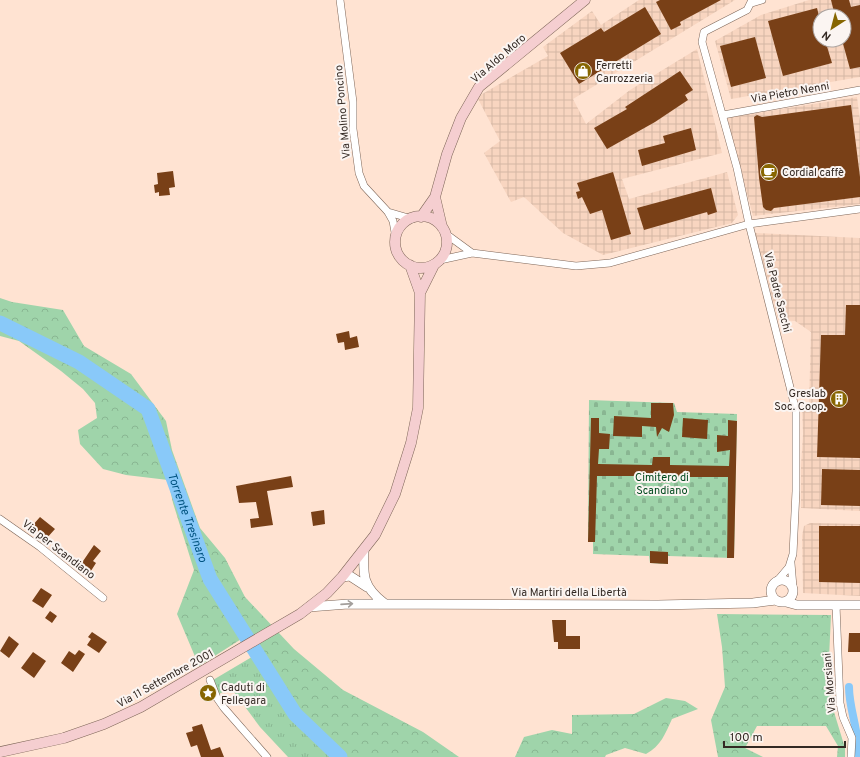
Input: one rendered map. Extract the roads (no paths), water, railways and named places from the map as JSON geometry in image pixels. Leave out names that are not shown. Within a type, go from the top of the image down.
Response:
[{"type":"main road","name":"Via Aldo Moro","points":[[416,218],[435,197],[447,154],[461,118],[479,87],[586,0]]},
{"type":"main road","name":"Via Aldo Moro","points":[[435,197],[444,231]]},
{"type":"main road","points":[[420,293],[446,248],[444,231],[435,221],[416,218],[401,226],[396,238],[396,245],[400,257],[410,265],[420,268],[437,262]]},
{"type":"main road","points":[[410,265],[420,293]]},
{"type":"main road","name":"Via 11 Settembre 2001","points":[[0,752],[64,738],[104,724],[141,707],[309,608],[342,577],[374,535],[395,494],[411,443],[418,408],[420,293]]},
{"type":"street","name":"Via Molino Poncino","points":[[340,0],[353,102],[353,129],[359,173],[364,186],[388,212],[394,221],[396,238]]},
{"type":"street","points":[[752,2],[762,0]]},
{"type":"street","name":"Via Padre Sacchi","points":[[752,2],[747,10],[704,32],[702,42],[723,115],[796,411],[795,517],[793,554],[791,563],[793,587]]},
{"type":"street","name":"Via Pietro Nenni","points":[[723,115],[860,90]]},
{"type":"street","points":[[437,262],[472,253],[568,265],[593,266],[610,263],[749,224],[860,209]]},
{"type":"street","points":[[388,212],[416,218]]},
{"type":"street","points":[[444,231],[472,253]]},
{"type":"street","name":"Via per Scandiano","points":[[0,519],[40,547],[103,598]]},
{"type":"street","points":[[364,549],[363,576],[367,587],[373,595],[384,603]]},
{"type":"street","name":"Via Padre Sacchi","points":[[778,580],[791,563]]},
{"type":"street","points":[[342,577],[350,576],[367,587]]},
{"type":"street","points":[[753,603],[765,595],[778,580],[788,582],[793,587],[789,599]]},
{"type":"street","points":[[771,588],[771,595],[776,600]]},
{"type":"street","name":"Via Martiri della Libertà","points":[[309,608],[348,604],[384,603],[753,603],[789,599],[808,605],[860,605]]},
{"type":"street","name":"Via Morsiani","points":[[836,605],[840,704],[843,717],[852,738],[850,757]]},
{"type":"street","points":[[210,680],[217,698],[224,708],[267,757]]},
{"type":"waterway","name":"Torrente Tresinaro","points":[[0,323],[79,362],[148,409],[210,579],[295,714],[340,757]]},
{"type":"waterway","points":[[849,687],[849,696],[857,739],[858,757]]},
{"type":"place","name":"Ferretti Carrozzeria","points":[[583,71]]},
{"type":"place","name":"Cordial caffè","points":[[769,172]]},
{"type":"place","name":"Greslab Soc. Coop.","points":[[839,399]]},
{"type":"place","name":"Caduti di Fellegara","points":[[208,693]]},
{"type":"park label","name":"Cimitero di Scandiano","points":[[662,483]]}]
